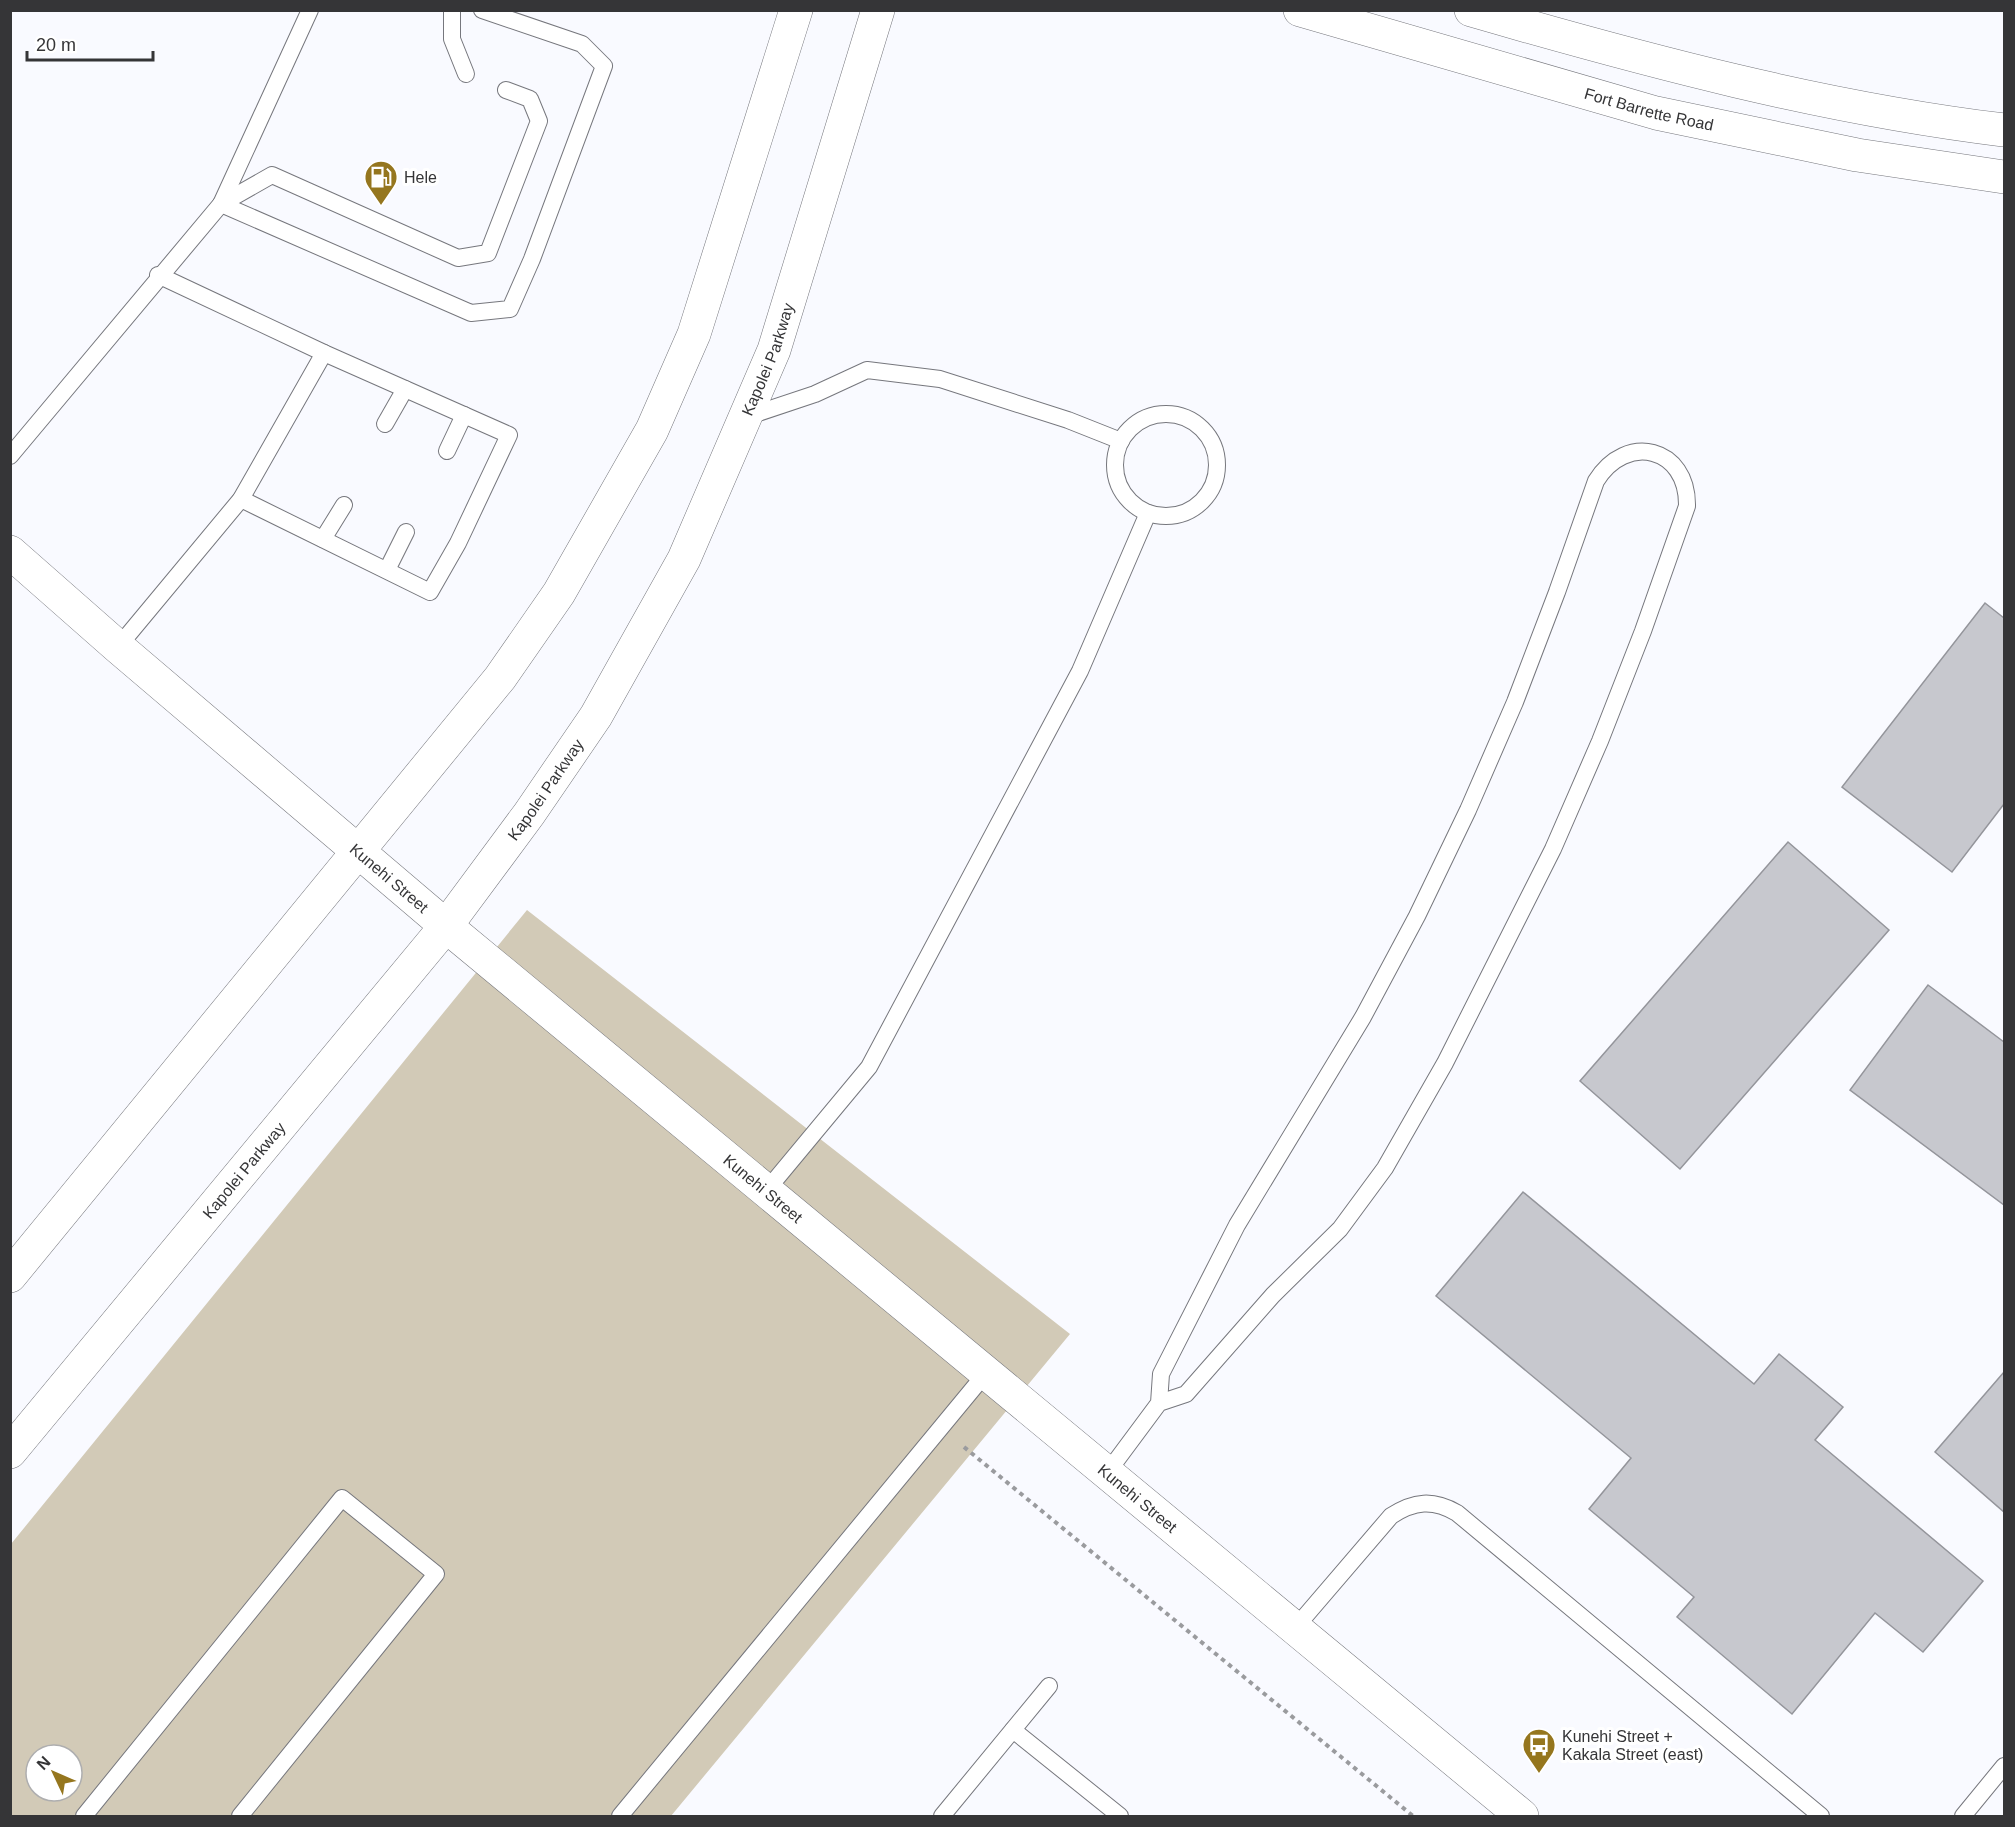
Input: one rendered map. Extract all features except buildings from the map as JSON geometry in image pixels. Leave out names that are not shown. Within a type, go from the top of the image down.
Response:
[{"type":"main road","points":[[10,1276],[360,852],[520,650],[559,593],[652,430],[694,334],[796,10]]},
{"type":"main road","name":"Kapolei Parkway","points":[[10,1452],[446,926],[529,814],[596,716],[684,559],[774,350],[878,10]]},
{"type":"main road","name":"Fort Barrette Road","points":[[1299,10],[1656,113],[1857,155],[2004,177]]},
{"type":"main road","points":[[1471,10],[1745,85],[1959,125],[2004,130]]},
{"type":"main road","name":"Kunehi Street","points":[[10,552],[118,648],[446,926],[1522,1816]]},
{"type":"lane","points":[[10,456],[158,275],[221,204],[310,10]]},
{"type":"lane","points":[[452,10],[452,39],[466,74]]},
{"type":"lane","points":[[221,204],[471,313],[510,309],[532,259],[604,66],[582,44],[482,10]]},
{"type":"lane","points":[[221,204],[272,175],[458,258],[488,253],[539,121],[530,99],[506,90]]},
{"type":"lane","points":[[158,275],[324,353],[509,435],[458,543],[430,592],[241,499]]},
{"type":"lane","points":[[118,648],[241,499],[324,353]]},
{"type":"lane","points":[[746,417],[815,394],[867,370],[940,379],[1068,420],[1121,441]]},
{"type":"lane","points":[[385,424],[405,389]]},
{"type":"lane","points":[[1160,414],[1176,414],[1191,420],[1203,430],[1213,444],[1217,459],[1216,476],[1209,492],[1198,504],[1183,513],[1165,516],[1148,513],[1133,504],[1122,491],[1115,475],[1115,458],[1121,441],[1144,419],[1160,414]]},
{"type":"lane","points":[[447,451],[464,415]]},
{"type":"lane","points":[[1107,1473],[1159,1403],[1161,1374],[1237,1225],[1363,1017],[1417,916],[1468,810],[1519,691],[1596,481],[1604,467],[1617,457],[1633,451],[1650,452],[1663,457],[1683,478],[1687,492],[1687,506],[1643,631],[1600,741],[1553,849],[1445,1063],[1384,1168],[1340,1229],[1273,1295],[1186,1394],[1159,1403]]},
{"type":"lane","points":[[323,539],[344,505]]},
{"type":"lane","points":[[766,1191],[869,1067],[1080,672],[1148,513]]},
{"type":"lane","points":[[387,570],[406,532]]},
{"type":"lane","points":[[620,1816],[986,1373]]},
{"type":"lane","points":[[84,1816],[342,1498],[436,1574],[240,1816]]},
{"type":"lane","points":[[1295,1628],[1391,1516],[1405,1507],[1421,1502],[1446,1506],[1821,1816]]},
{"type":"lane","points":[[942,1816],[1049,1686]]},
{"type":"lane","points":[[1013,1730],[1120,1816]]},
{"type":"lane","points":[[1963,1816],[2004,1766]]},
{"type":"path","points":[[940,1428],[1413,1816]]},
{"type":"shaded area","points":[[527,910],[1070,1334],[671,1816],[11,1816],[11,1544]]},
{"type":"place","name":"Hele","points":[[381,206]]},
{"type":"place","name":"Kunehi Street + Kakala Street (east)","points":[[1539,1774]]}]
